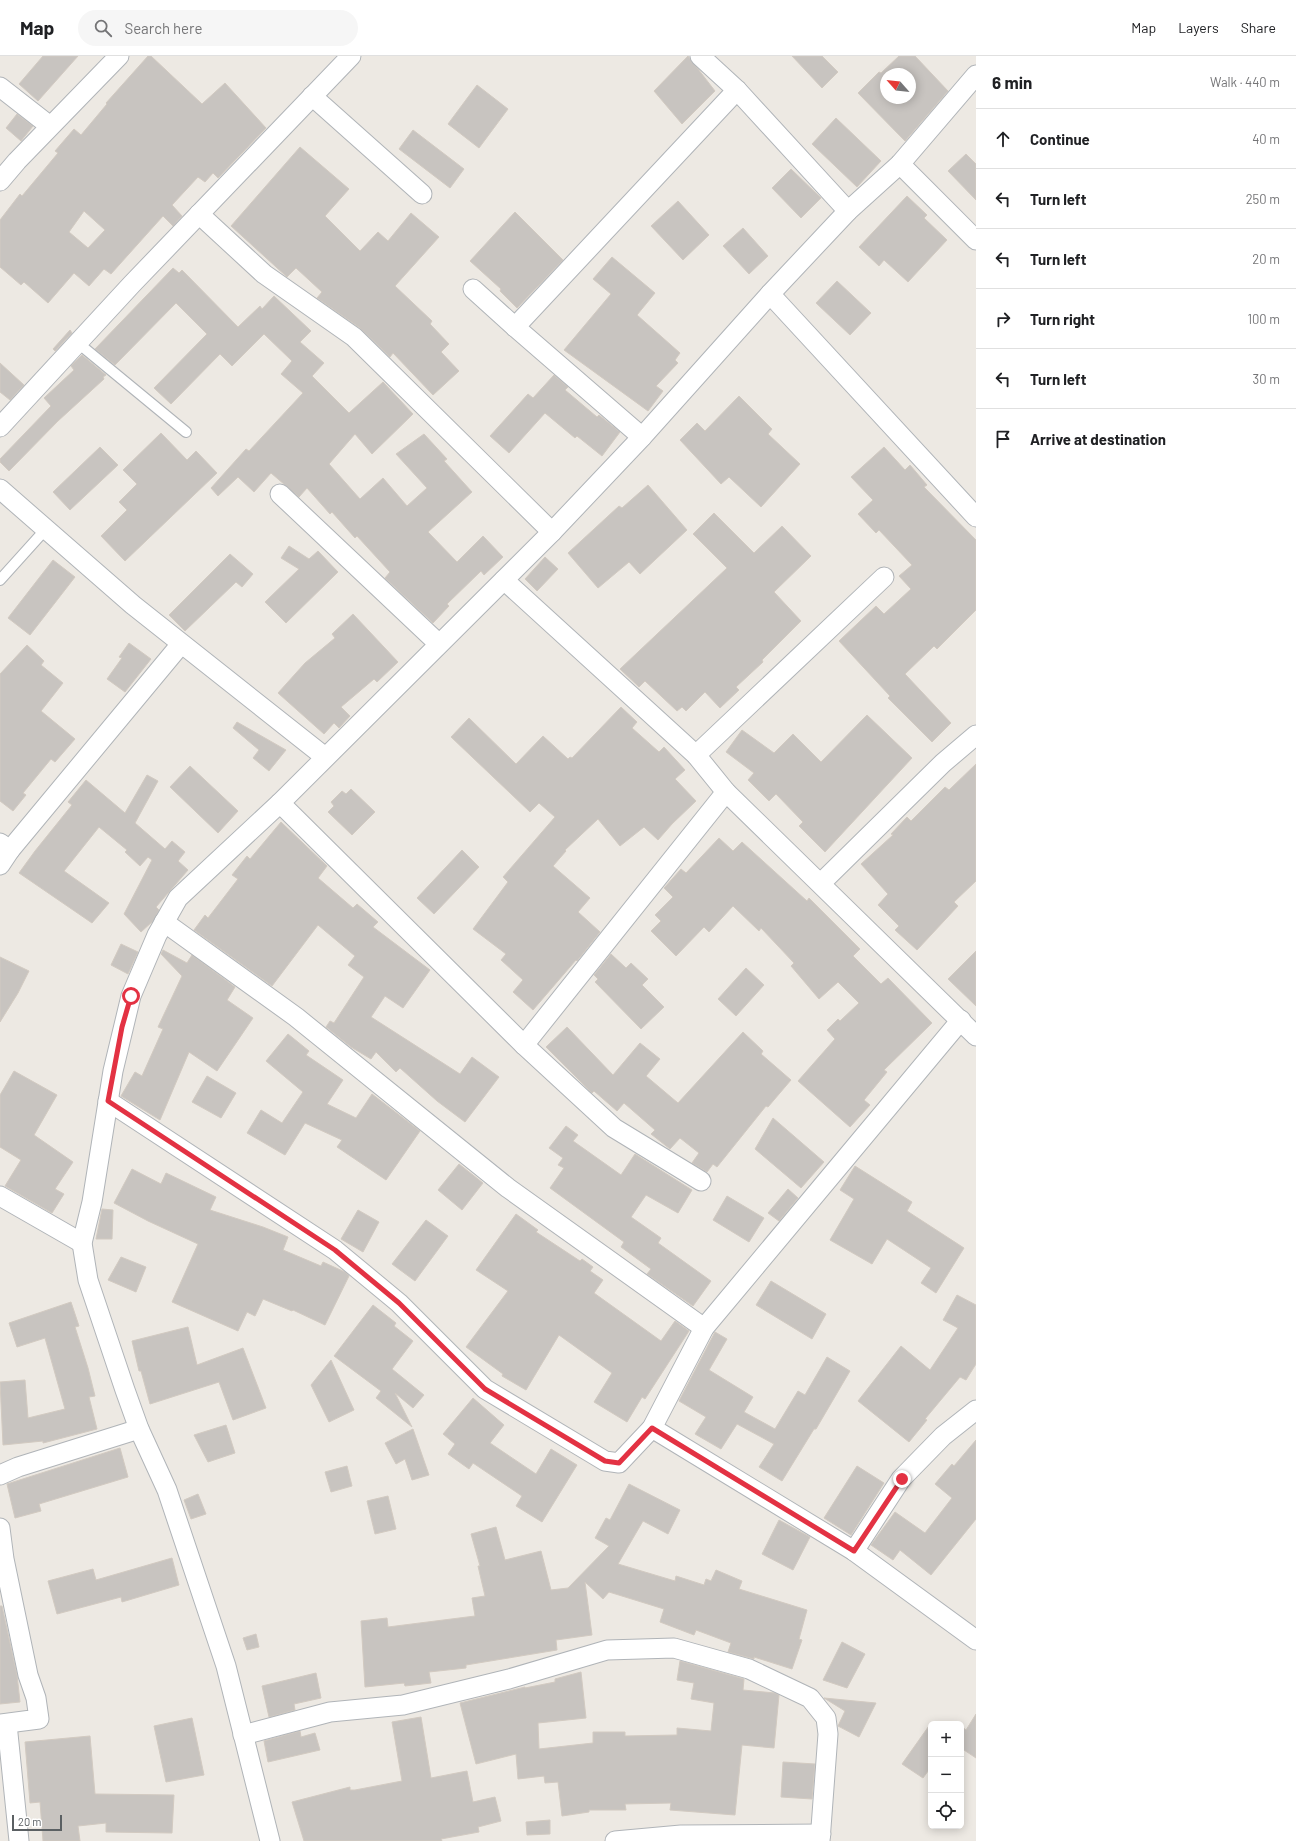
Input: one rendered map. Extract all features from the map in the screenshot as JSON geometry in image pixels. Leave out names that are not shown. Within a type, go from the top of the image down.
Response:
[{"type":"street","points":[[0,181],[50,126],[119,56]]},
{"type":"street","points":[[0,427],[199,214],[351,56]]},
{"type":"street","points":[[700,56],[737,90],[848,211]]},
{"type":"street","points":[[270,1841],[226,1666],[167,1490],[139,1429],[88,1280],[82,1244],[92,1202],[108,1101],[121,1034],[131,996],[157,935],[178,898],[280,803],[552,532],[642,437],[770,294],[848,211],[900,164],[976,75]]},
{"type":"street","points":[[0,87],[50,126]]},
{"type":"street","points":[[515,327],[737,90]]},
{"type":"street","points":[[312,96],[422,194]]},
{"type":"street","points":[[900,164],[976,240]]},
{"type":"street","points":[[199,214],[264,274],[354,337],[552,532]]},
{"type":"street","points":[[473,289],[642,437]]},
{"type":"street","points":[[770,294],[976,517]]},
{"type":"street","points":[[0,489],[45,530],[181,644],[325,757]]},
{"type":"street","points":[[280,494],[440,644]]},
{"type":"street","points":[[696,755],[884,577]]},
{"type":"street","points":[[108,1101],[335,1250],[399,1303],[485,1389],[605,1461],[619,1463],[652,1428],[704,1328],[971,1029],[726,792],[696,755],[504,580]]},
{"type":"street","points":[[3,853],[181,644]]},
{"type":"street","points":[[821,883],[943,763],[976,735]]},
{"type":"street","points":[[524,1045],[726,792]]},
{"type":"street","points":[[280,803],[524,1045],[614,1128],[701,1181]]},
{"type":"street","points":[[164,922],[296,1017],[508,1188],[704,1328]]},
{"type":"street","points":[[0,1196],[82,1244]]},
{"type":"street","points":[[854,1551],[902,1479],[943,1436],[976,1410]]},
{"type":"street","points":[[652,1428],[854,1551],[976,1640]]},
{"type":"street","points":[[0,1475],[18,1467],[139,1429]]},
{"type":"street","points":[[0,1528],[4,1559],[28,1675],[36,1698],[39,1719],[3,1724],[19,1841]]},
{"type":"street","points":[[243,1735],[330,1712],[403,1705],[509,1679],[606,1650],[674,1648],[749,1669],[810,1698],[826,1718],[828,1734],[820,1837],[681,1835],[615,1841]]},
{"type":"lane","points":[[78,343],[186,432]]},
{"type":"lane","points":[[0,580],[45,530]]},
{"type":"building","points":[[43,56],[78,56],[38,101],[19,84]]},
{"type":"building","points":[[148,56],[151,56],[202,104],[225,83],[266,128],[218,178],[213,173],[205,182],[198,177],[172,205],[182,216],[173,226],[163,216],[111,274],[104,269],[89,286],[74,273],[48,303],[24,282],[21,285],[0,267],[0,220],[20,194],[22,196],[58,153],[55,151],[74,129],[81,135],[107,104],[106,103]],"holes":[[[84,211],[105,230],[88,248],[69,232]]]},
{"type":"building","points":[[688,56],[715,91],[682,124],[654,91]]},
{"type":"building","points":[[792,56],[822,56],[838,72],[822,88]]},
{"type":"building","points":[[899,56],[915,56],[948,91],[905,141],[858,93],[879,72],[880,104],[916,104],[916,68],[886,68]]},
{"type":"building","points":[[477,85],[508,109],[479,148],[448,124]]},
{"type":"building","points":[[17,114],[33,126],[21,141],[6,128]]},
{"type":"building","points":[[836,118],[881,161],[857,187],[812,144]]},
{"type":"building","points":[[413,130],[464,169],[450,188],[399,149]]},
{"type":"building","points":[[300,147],[349,189],[325,216],[360,251],[378,232],[388,241],[411,213],[439,237],[395,286],[432,321],[430,324],[449,344],[441,352],[459,371],[433,395],[393,353],[390,357],[360,328],[317,298],[322,292],[296,268],[287,277],[231,226]]},
{"type":"building","points":[[966,154],[976,164],[976,200],[948,171]]},
{"type":"building","points":[[791,169],[821,198],[801,218],[772,188]]},
{"type":"building","points":[[907,196],[927,215],[924,218],[947,240],[908,282],[884,260],[879,266],[859,247]]},
{"type":"building","points":[[678,201],[709,235],[683,260],[651,226]]},
{"type":"building","points":[[515,212],[563,260],[517,308],[500,291],[501,289],[470,261]]},
{"type":"building","points":[[743,228],[768,256],[749,274],[723,246]]},
{"type":"building","points":[[612,257],[655,293],[637,315],[680,353],[675,360],[678,363],[656,386],[663,391],[648,411],[564,350],[611,294],[593,279]]},
{"type":"building","points":[[173,268],[179,273],[182,270],[238,327],[260,306],[262,309],[274,296],[311,331],[300,342],[324,363],[312,376],[349,413],[383,382],[413,414],[372,454],[355,434],[329,464],[360,499],[383,478],[407,506],[427,488],[396,454],[424,434],[447,459],[444,461],[472,492],[428,532],[457,562],[483,536],[503,557],[484,575],[481,571],[447,604],[449,606],[433,623],[385,578],[390,572],[357,536],[355,538],[332,512],[330,514],[307,488],[299,497],[271,473],[254,492],[238,477],[218,496],[211,488],[246,449],[249,451],[303,393],[281,374],[292,361],[264,334],[232,366],[220,354],[171,404],[154,388],[207,334],[176,303],[115,365],[95,349]]},
{"type":"building","points":[[837,281],[871,313],[850,335],[816,303]]},
{"type":"building","points":[[70,330],[72,333],[55,351],[53,349]]},
{"type":"building","points":[[82,355],[106,375],[103,377],[104,379],[58,421],[9,471],[0,462],[0,459],[51,406],[44,398],[74,370],[71,366]]},
{"type":"building","points":[[0,363],[24,385],[10,400],[0,392]]},
{"type":"building","points":[[554,375],[568,387],[565,390],[597,417],[599,415],[620,432],[602,456],[577,436],[575,438],[545,413],[509,453],[490,436],[528,394],[533,398]]},
{"type":"building","points":[[739,396],[772,429],[768,434],[800,464],[761,507],[729,477],[721,484],[680,440],[697,423],[705,431]]},
{"type":"building","points":[[161,433],[187,460],[196,451],[217,473],[125,561],[101,536],[127,510],[119,502],[137,484],[123,470]]},
{"type":"building","points":[[100,447],[118,465],[70,510],[53,492]]},
{"type":"building","points":[[884,447],[905,470],[910,465],[927,485],[924,487],[976,540],[976,610],[937,649],[934,646],[905,674],[951,723],[932,742],[888,698],[890,696],[839,641],[876,606],[884,614],[911,589],[899,576],[912,565],[879,530],[876,533],[858,514],[873,500],[851,477]]},
{"type":"building","points":[[648,485],[687,530],[640,574],[629,562],[598,588],[568,553],[619,506],[622,508]]},
{"type":"building","points":[[714,513],[754,553],[782,526],[811,556],[774,592],[801,621],[762,660],[763,662],[736,687],[739,690],[720,708],[705,692],[686,711],[682,707],[677,711],[645,681],[639,687],[620,669],[727,568],[693,534]]},
{"type":"building","points":[[289,546],[309,559],[318,551],[338,572],[286,623],[265,602],[299,569],[281,558]]},
{"type":"building","points":[[230,554],[253,574],[242,587],[236,582],[185,631],[169,615]]},
{"type":"building","points":[[545,557],[558,569],[537,591],[525,579]]},
{"type":"building","points":[[53,560],[75,577],[30,635],[8,618]]},
{"type":"building","points":[[353,614],[398,662],[377,682],[374,679],[341,707],[350,716],[339,728],[334,723],[324,734],[278,693],[305,663],[335,638],[332,634]]},
{"type":"building","points":[[129,643],[151,659],[125,692],[107,679],[122,658],[119,657]]},
{"type":"building","points":[[27,645],[44,661],[41,665],[63,683],[41,711],[75,739],[55,762],[51,759],[23,793],[26,795],[13,811],[0,801],[0,674]]},
{"type":"building","points":[[621,707],[637,722],[632,728],[659,752],[664,747],[685,770],[675,779],[696,801],[658,840],[644,827],[620,846],[598,819],[565,850],[566,851],[553,866],[590,898],[578,912],[600,932],[577,961],[576,960],[533,1010],[513,992],[523,980],[501,960],[506,954],[473,929],[508,882],[503,877],[555,817],[539,803],[530,812],[451,737],[469,718],[516,764],[543,736],[568,759],[570,757],[572,758]]},
{"type":"building","points":[[867,715],[912,758],[825,852],[799,826],[803,822],[776,794],[769,801],[748,780],[754,773],[726,752],[742,730],[774,753],[793,734],[821,762]]},
{"type":"building","points":[[237,722],[286,750],[269,771],[253,758],[259,750],[233,728]]},
{"type":"building","points":[[976,764],[976,881],[954,902],[958,906],[917,950],[895,930],[899,926],[878,905],[888,894],[861,864],[893,835],[891,834],[907,817],[911,821],[945,787],[949,790]]},
{"type":"building","points":[[190,766],[238,811],[218,833],[170,787]]},
{"type":"building","points":[[147,775],[158,781],[135,823],[165,849],[172,841],[185,852],[178,861],[188,870],[156,907],[159,910],[153,921],[141,932],[124,914],[152,860],[148,857],[140,866],[125,852],[127,850],[99,827],[64,871],[109,903],[92,923],[19,873],[72,805],[68,802],[86,780],[125,813]]},
{"type":"building","points":[[351,789],[375,812],[352,835],[328,812],[334,806],[331,802],[342,791],[346,794]]},
{"type":"building","points":[[281,822],[327,866],[318,878],[353,908],[357,904],[378,922],[373,927],[430,970],[403,1008],[385,996],[371,1017],[460,1074],[472,1057],[499,1077],[465,1122],[437,1101],[400,1068],[396,1072],[376,1052],[371,1059],[351,1047],[326,1027],[330,1021],[334,1023],[364,977],[348,965],[355,956],[318,925],[272,986],[194,930],[205,915],[208,918],[238,879],[232,875],[247,856],[250,859]]},
{"type":"building","points":[[719,838],[733,851],[742,842],[807,901],[809,898],[860,949],[853,956],[881,984],[888,978],[932,1023],[884,1070],[887,1072],[864,1100],[870,1105],[850,1127],[798,1081],[835,1039],[827,1030],[838,1019],[840,1021],[859,1003],[838,982],[819,999],[791,966],[794,963],[761,928],[759,931],[733,906],[709,932],[704,927],[676,956],[651,931],[661,921],[655,915],[673,897],[664,888],[681,869],[686,873]]},
{"type":"building","points":[[462,850],[479,867],[434,914],[417,898]]},
{"type":"building","points":[[121,944],[138,952],[128,974],[111,965]]},
{"type":"building","points":[[163,950],[187,963],[192,955],[235,987],[227,1000],[253,1018],[217,1071],[189,1052],[160,1120],[121,1096],[135,1072],[142,1076],[163,1029],[158,1027],[182,976],[161,954]]},
{"type":"building","points":[[976,951],[976,1006],[948,979]]},
{"type":"building","points":[[611,954],[626,968],[631,963],[648,979],[642,985],[664,1007],[641,1029],[595,982],[598,979],[594,975]]},
{"type":"building","points":[[0,957],[29,971],[18,993],[0,1022]]},
{"type":"building","points":[[746,968],[764,985],[736,1016],[718,999]]},
{"type":"building","points":[[567,1027],[613,1075],[640,1043],[660,1059],[646,1076],[678,1103],[743,1032],[763,1051],[761,1054],[791,1080],[768,1107],[766,1106],[717,1167],[713,1164],[707,1172],[692,1163],[699,1153],[680,1138],[670,1149],[651,1134],[655,1130],[624,1103],[617,1111],[594,1091],[592,1093],[546,1047]]},
{"type":"building","points":[[288,1034],[309,1051],[306,1055],[343,1080],[327,1104],[356,1118],[372,1094],[420,1131],[386,1180],[337,1147],[342,1140],[305,1123],[285,1155],[247,1133],[261,1110],[282,1123],[303,1092],[266,1061]]},
{"type":"building","points":[[14,1071],[57,1095],[34,1135],[73,1162],[55,1189],[64,1194],[52,1213],[5,1186],[21,1160],[0,1147],[0,1095]]},
{"type":"building","points":[[207,1076],[236,1093],[221,1118],[192,1102]]},
{"type":"building","points":[[773,1118],[824,1162],[801,1188],[755,1149]]},
{"type":"building","points":[[566,1126],[578,1135],[573,1141],[621,1175],[635,1154],[692,1190],[678,1213],[646,1195],[631,1217],[661,1238],[658,1243],[711,1281],[693,1306],[647,1274],[651,1269],[621,1247],[624,1242],[550,1188],[564,1168],[558,1165],[563,1158],[549,1148]]},
{"type":"building","points":[[459,1164],[483,1183],[462,1210],[438,1190]]},
{"type":"building","points":[[855,1166],[912,1202],[907,1211],[964,1248],[936,1293],[921,1283],[931,1268],[887,1239],[872,1264],[830,1240],[854,1199],[840,1190]]},
{"type":"building","points":[[132,1169],[161,1184],[166,1173],[216,1197],[210,1210],[263,1227],[288,1237],[283,1250],[321,1266],[323,1262],[345,1272],[349,1276],[325,1325],[293,1310],[292,1311],[263,1299],[255,1316],[247,1312],[238,1331],[172,1302],[198,1244],[148,1221],[114,1203]]},
{"type":"building","points":[[788,1189],[798,1198],[779,1221],[768,1213]]},
{"type":"building","points":[[727,1196],[764,1218],[749,1242],[713,1220]]},
{"type":"building","points":[[102,1209],[113,1210],[112,1239],[96,1239]]},
{"type":"building","points":[[358,1210],[379,1222],[363,1252],[341,1239]]},
{"type":"building","points":[[516,1214],[538,1230],[536,1232],[580,1261],[582,1259],[593,1267],[590,1271],[603,1280],[594,1293],[661,1341],[675,1321],[689,1331],[645,1399],[642,1397],[627,1422],[594,1402],[612,1373],[559,1335],[526,1390],[502,1376],[503,1374],[466,1347],[508,1291],[476,1270]]},
{"type":"building","points":[[426,1220],[448,1236],[415,1281],[392,1264]]},
{"type":"building","points":[[121,1257],[146,1267],[136,1292],[108,1280]]},
{"type":"building","points":[[771,1281],[826,1314],[812,1339],[756,1305]]},
{"type":"building","points":[[957,1295],[976,1305],[976,1364],[966,1380],[960,1377],[925,1419],[927,1420],[909,1442],[858,1401],[901,1346],[930,1370],[958,1328],[943,1320]]},
{"type":"building","points":[[71,1302],[79,1326],[75,1327],[95,1396],[89,1397],[97,1429],[43,1443],[43,1441],[3,1445],[0,1382],[25,1380],[28,1418],[65,1409],[45,1338],[17,1347],[9,1323]]},
{"type":"building","points":[[373,1305],[396,1323],[394,1326],[413,1341],[392,1369],[424,1395],[413,1408],[395,1393],[412,1427],[376,1398],[381,1391],[334,1356]]},
{"type":"building","points":[[188,1327],[197,1365],[243,1348],[266,1408],[233,1420],[219,1382],[150,1404],[141,1371],[139,1371],[132,1341]]},
{"type":"building","points":[[715,1332],[727,1339],[709,1370],[753,1397],[744,1412],[775,1429],[798,1391],[805,1395],[827,1357],[850,1371],[816,1429],[814,1429],[782,1481],[759,1467],[774,1444],[737,1424],[721,1449],[695,1434],[706,1417],[679,1401]]},
{"type":"building","points":[[331,1360],[354,1410],[329,1422],[311,1385]]},
{"type":"building","points":[[473,1398],[504,1425],[490,1443],[536,1474],[551,1449],[577,1465],[542,1522],[516,1506],[522,1496],[473,1463],[469,1469],[448,1454],[455,1444],[443,1434]]},
{"type":"building","points":[[226,1425],[235,1453],[208,1462],[194,1435]]},
{"type":"building","points":[[413,1429],[429,1475],[412,1480],[405,1459],[396,1464],[385,1443]]},
{"type":"building","points":[[976,1440],[976,1519],[931,1575],[900,1550],[893,1560],[871,1545],[895,1512],[925,1533],[952,1498],[935,1484],[952,1464],[954,1466]]},
{"type":"building","points":[[120,1448],[128,1477],[39,1504],[41,1511],[15,1518],[7,1484]]},
{"type":"building","points":[[347,1466],[352,1486],[331,1492],[325,1472]]},
{"type":"building","points":[[857,1466],[884,1483],[851,1535],[824,1518]]},
{"type":"building","points":[[629,1484],[680,1510],[668,1534],[643,1521],[618,1564],[675,1581],[676,1576],[704,1585],[706,1579],[711,1581],[716,1570],[742,1581],[739,1589],[807,1610],[799,1639],[802,1640],[792,1669],[754,1657],[754,1659],[728,1652],[731,1643],[696,1630],[694,1635],[660,1622],[664,1609],[609,1592],[603,1599],[585,1582],[592,1635],[556,1640],[557,1650],[466,1665],[466,1668],[429,1672],[431,1683],[405,1686],[404,1683],[365,1687],[361,1621],[387,1618],[388,1627],[475,1616],[472,1598],[485,1596],[478,1566],[480,1566],[471,1534],[496,1527],[505,1560],[541,1551],[551,1590],[568,1588],[609,1546],[595,1538],[606,1518],[610,1520]]},
{"type":"building","points":[[198,1494],[206,1514],[191,1519],[184,1500]]},
{"type":"building","points":[[388,1496],[396,1529],[375,1534],[367,1501]]},
{"type":"building","points":[[779,1520],[810,1537],[793,1570],[762,1554]]},
{"type":"building","points":[[172,1558],[179,1585],[122,1602],[121,1597],[57,1614],[48,1581],[93,1569],[96,1580]]},
{"type":"building","points":[[0,1606],[2,1606],[17,1675],[20,1702],[0,1704]]},
{"type":"building","points":[[256,1634],[259,1647],[247,1650],[243,1638]]},
{"type":"building","points":[[842,1642],[865,1654],[847,1688],[823,1680]]},
{"type":"building","points":[[680,1661],[744,1679],[743,1690],[775,1693],[779,1695],[774,1748],[742,1745],[735,1815],[670,1810],[671,1803],[625,1804],[626,1810],[589,1810],[589,1812],[562,1816],[558,1782],[545,1783],[544,1776],[518,1779],[516,1754],[476,1764],[460,1703],[525,1687],[555,1682],[555,1679],[581,1672],[586,1718],[538,1723],[539,1749],[593,1743],[593,1732],[625,1732],[625,1736],[677,1735],[677,1728],[711,1731],[714,1703],[691,1699],[694,1683],[677,1680]]},
{"type":"building","points":[[316,1673],[321,1698],[294,1704],[295,1710],[269,1717],[262,1686]]},
{"type":"building","points":[[824,1698],[876,1703],[859,1737],[838,1726],[845,1711]]},
{"type":"building","points":[[976,1714],[976,1758],[964,1750],[964,1728],[966,1730]]},
{"type":"building","points":[[421,1717],[431,1778],[467,1771],[473,1802],[495,1797],[501,1821],[478,1827],[479,1832],[441,1839],[442,1841],[304,1841],[292,1802],[350,1787],[350,1790],[355,1790],[402,1781],[392,1722]]},
{"type":"building","points":[[192,1718],[204,1775],[166,1782],[154,1726]]},
{"type":"building","points":[[928,1727],[928,1771],[923,1778],[902,1764]]},
{"type":"building","points":[[300,1731],[301,1737],[315,1733],[320,1750],[268,1762],[264,1741]]},
{"type":"building","points":[[90,1736],[95,1794],[174,1795],[172,1833],[106,1832],[106,1823],[78,1826],[80,1841],[43,1841],[40,1802],[30,1803],[25,1742]]},
{"type":"building","points":[[783,1762],[815,1764],[812,1799],[781,1797]]},
{"type":"building","points":[[550,1820],[550,1834],[527,1835],[526,1822]]},
{"type":"route","points":[[131,996],[122,1027],[108,1101],[335,1250],[399,1303],[485,1389],[605,1461],[619,1463],[652,1428],[854,1551],[902,1479]]}]
